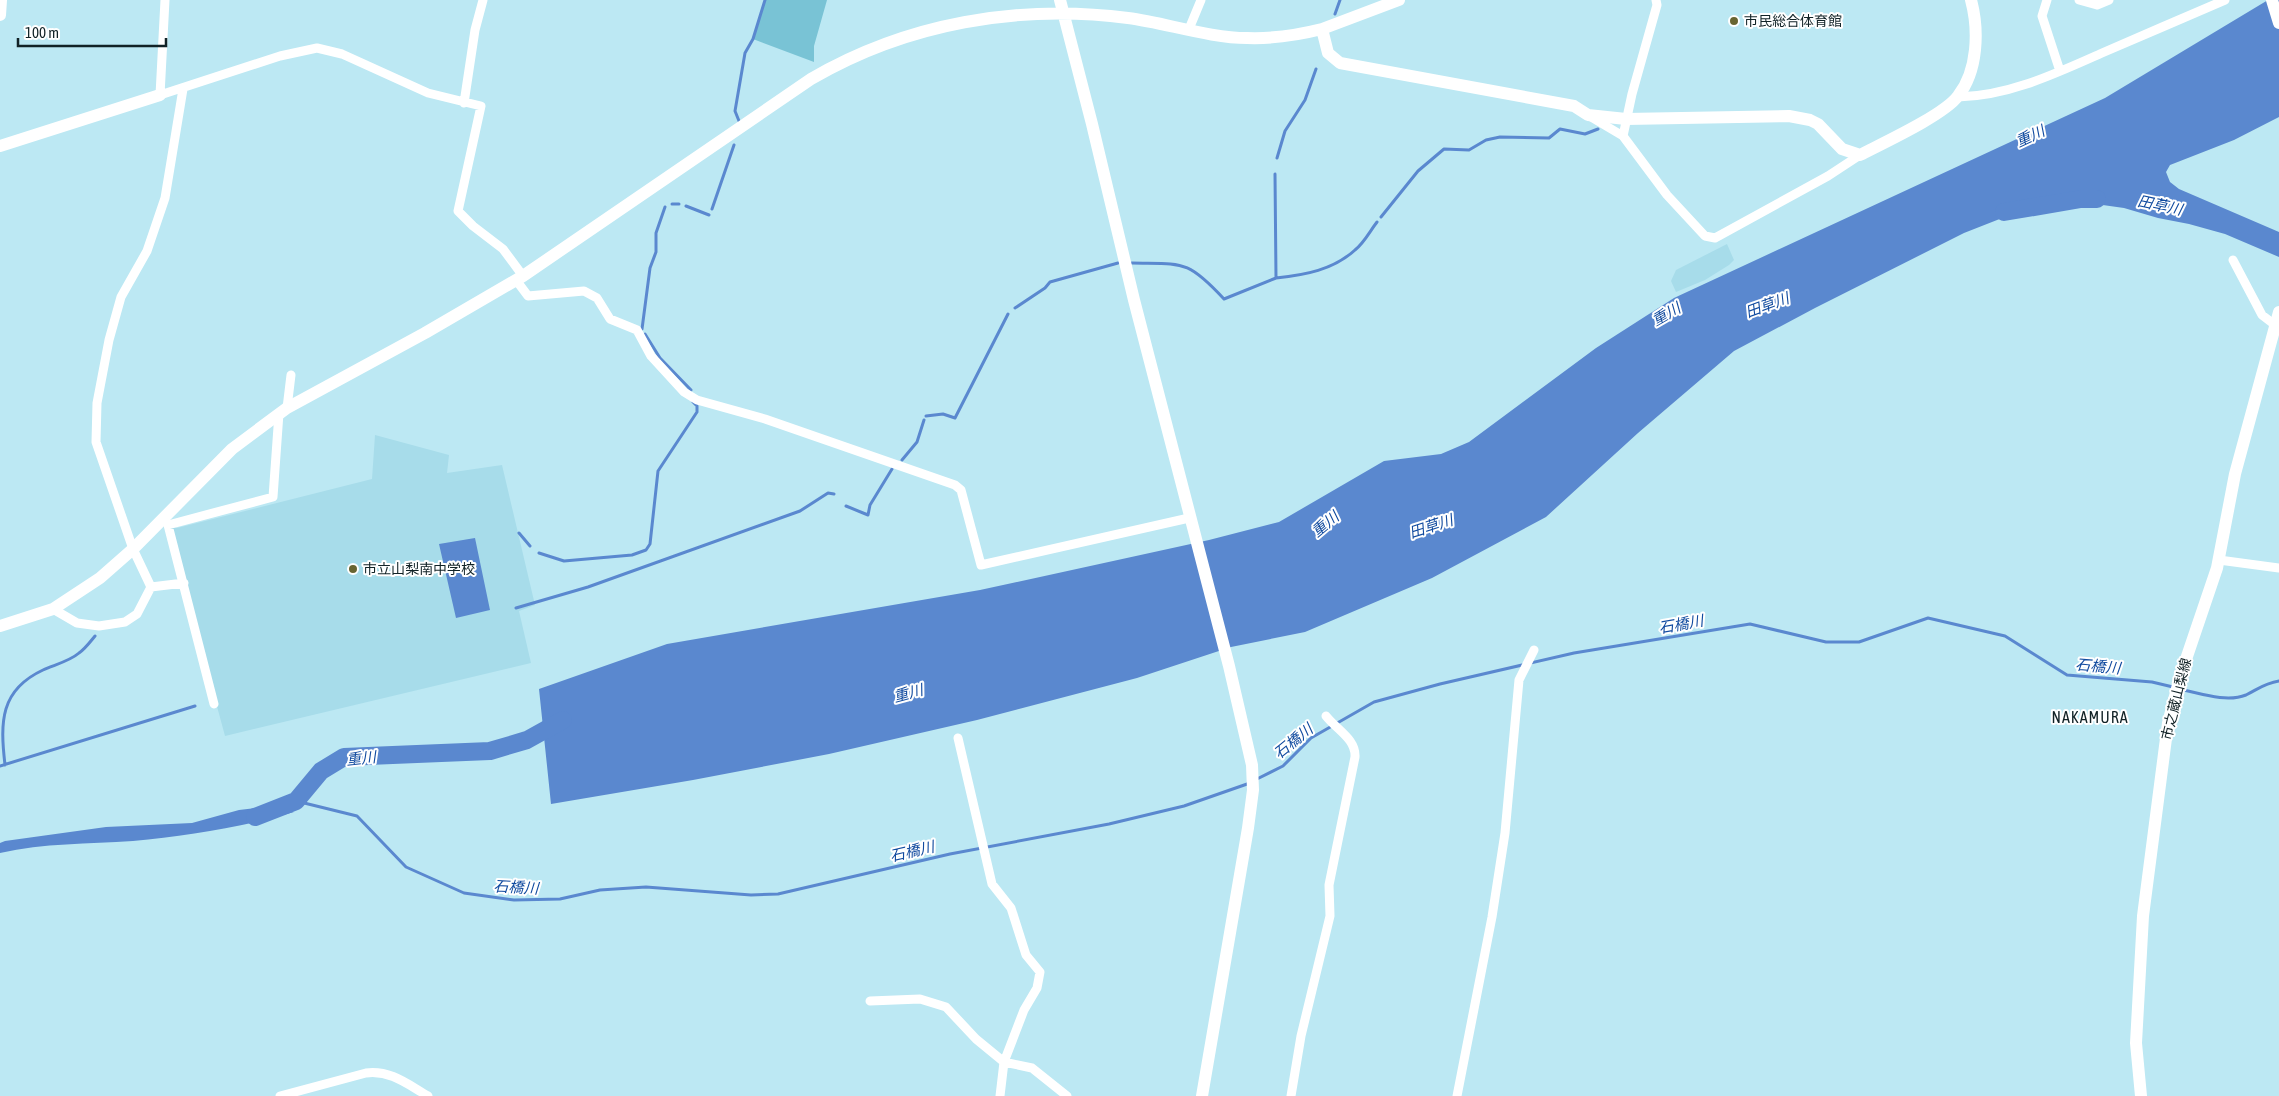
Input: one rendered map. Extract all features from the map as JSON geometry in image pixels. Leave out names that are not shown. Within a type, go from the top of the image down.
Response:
[{"type":"street","points":[[0,14],[1,0]]},
{"type":"street","points":[[160,95],[165,0]]},
{"type":"street","points":[[464,103],[474,30],[483,0]]},
{"type":"street","points":[[1060,0],[1189,518],[1229,666],[1252,766],[1253,790],[1232,931],[1202,1096]]},
{"type":"street","points":[[1189,29],[1201,0]]},
{"type":"street","points":[[0,626],[53,609],[100,578],[133,549],[232,449],[283,410],[434,329],[519,278],[811,79],[852,58],[900,38],[956,23],[993,17],[1094,14],[1246,38],[1275,38],[1322,30],[1399,0]]},
{"type":"street","points":[[1623,136],[1626,118],[1657,5],[1656,0]]},
{"type":"street","points":[[1322,30],[1328,53],[1340,63],[1574,106],[1623,136],[1667,195],[1704,236],[1715,238],[1936,114],[1958,97],[1970,73],[1975,52],[1976,32],[1971,0]]},
{"type":"street","points":[[2047,0],[2042,16],[2060,71]]},
{"type":"street","points":[[2079,0],[2097,5],[2109,0]]},
{"type":"street","points":[[1958,97],[1981,97],[1997,93],[2060,71],[2224,0]]},
{"type":"street","points":[[2272,0],[2279,23]]},
{"type":"street","points":[[0,146],[183,89],[280,56],[317,48],[342,54],[428,93],[481,106],[458,211],[473,226],[504,248],[528,296],[584,291],[597,298],[610,320],[637,330],[651,356],[684,392],[697,400],[765,419],[955,485],[961,490],[981,565],[1189,518]]},
{"type":"street","points":[[151,586],[133,549],[96,442],[96,403],[109,340],[122,297],[146,251],[165,198],[183,89]]},
{"type":"street","points":[[1588,115],[1626,118],[1789,116],[1810,120],[1818,124],[1842,149],[1860,155]]},
{"type":"street","points":[[2233,260],[2262,315],[2275,325]]},
{"type":"street","name":"市之蔵山梨線","points":[[2141,1096],[2136,1042],[2143,916],[2165,740],[2177,687],[2219,560],[2235,474],[2279,312]]},
{"type":"street","points":[[214,704],[168,525],[273,498],[283,410],[291,375]]},
{"type":"street","points":[[2219,560],[2279,568]]},
{"type":"street","points":[[151,586],[184,583]]},
{"type":"street","points":[[53,609],[77,622],[99,626],[124,622],[137,614],[151,586]]},
{"type":"street","points":[[1457,1096],[1492,917],[1505,833],[1519,680],[1534,650]]},
{"type":"street","points":[[1291,1096],[1301,1036],[1330,916],[1329,885],[1356,747],[1326,717]]},
{"type":"street","points":[[958,738],[992,884],[1011,908],[1026,955],[1040,972],[1037,988],[1024,1010],[1004,1062],[1000,1096]]},
{"type":"street","points":[[870,1001],[920,1000],[946,1007],[976,1039],[1004,1062],[1032,1068],[1067,1096]]},
{"type":"street","points":[[285,1095],[366,1073],[378,1072],[388,1073],[428,1096]]},
{"type":"shaded area","points":[[765,0],[827,0],[814,46],[814,62],[753,39]]},
{"type":"shaded area","points":[[1727,244],[1734,260],[1729,265],[1705,280],[1676,292],[1671,281],[1676,270]]},
{"type":"shaded area","name":"市立山梨南中学校","points":[[375,435],[449,455],[447,473],[502,465],[535,605],[519,611],[531,663],[225,736],[168,525],[177,528],[372,479]]},
{"type":"water","points":[[2268,0],[2279,0],[2279,117],[2234,140],[2170,165],[2166,172],[2170,182],[2179,189],[2279,232],[2279,257],[2225,234],[2189,224],[2158,218],[2124,208],[2053,198],[1964,233],[1734,351],[1638,433],[1546,517],[1432,578],[1305,632],[1231,647],[1137,678],[977,720],[829,754],[693,780],[551,804],[539,689],[667,644],[980,590],[1209,540],[1279,522],[1384,461],[1441,454],[1469,442],[1596,348],[1674,298],[2105,98]]},
{"type":"water","points":[[475,538],[490,610],[456,618],[439,544]]},
{"type":"water","points":[[265,807],[294,812],[235,826],[173,836],[133,841],[50,846],[0,853],[0,843],[5,841],[106,827],[192,823],[239,810]]},
{"type":"waterway","points":[[739,121],[735,111],[745,53],[753,39],[765,0]]},
{"type":"waterway","points":[[1335,14],[1340,0]]},
{"type":"waterway","points":[[1277,158],[1285,131],[1305,100],[1316,69]]},
{"type":"waterway","points":[[1381,217],[1418,171],[1444,149],[1469,150],[1486,140],[1500,137],[1549,138],[1560,129],[1585,134],[1598,129]]},
{"type":"waterway","points":[[712,209],[734,145]]},
{"type":"waterway","points":[[1132,263],[1163,263],[1183,266],[1201,277],[1224,299],[1276,278],[1275,174]]},
{"type":"waterway","name":"田草川","points":[[2004,212],[2081,199],[2097,199]]},
{"type":"waterway","points":[[672,204],[679,204]]},
{"type":"waterway","points":[[686,206],[709,215]]},
{"type":"waterway","points":[[642,329],[650,268],[656,252],[656,233],[665,207]]},
{"type":"waterway","points":[[1276,278],[1308,273],[1328,267],[1346,257],[1358,247],[1377,222]]},
{"type":"waterway","points":[[1015,308],[1045,288],[1050,282],[1118,263]]},
{"type":"waterway","points":[[926,416],[943,414],[955,418],[1008,314]]},
{"type":"waterway","points":[[645,334],[660,358],[691,390]]},
{"type":"waterway","points":[[539,553],[564,561],[632,555],[646,550],[650,544],[658,471],[697,412],[697,406],[693,402]]},
{"type":"waterway","points":[[902,460],[917,442],[924,420]]},
{"type":"waterway","points":[[846,506],[868,515],[870,505],[892,469]]},
{"type":"waterway","points":[[516,608],[588,587],[800,511],[828,493],[834,494]]},
{"type":"waterway","points":[[519,533],[530,546]]},
{"type":"waterway","name":"石橋川","points":[[1255,780],[1283,766],[1311,738],[1374,702],[1440,684],[1574,653],[1750,624],[1826,642],[1859,642],[1928,618],[2005,636],[2067,675],[2152,682],[2173,687]]},
{"type":"waterway","points":[[5,765],[3,721],[6,709],[18,687],[43,670],[75,656],[95,636]]},
{"type":"waterway","name":"石橋川","points":[[2179,689],[2221,698],[2230,698],[2246,695],[2279,681]]},
{"type":"waterway","points":[[0,766],[195,706]]},
{"type":"waterway","name":"重川","points":[[255,817],[296,801],[321,771],[344,757],[490,751],[527,740],[563,720]]},
{"type":"waterway","name":"石橋川","points":[[296,801],[357,816],[406,867],[464,893],[514,900],[560,899],[600,890],[646,887],[751,895],[778,894],[950,854],[1109,824],[1184,806],[1250,783]]},
{"type":"place","name":"市民総合体育館","points":[[1734,21]]},
{"type":"place","name":"市立山梨南中学校","points":[[353,569]]},
{"type":"district","name":"NAKAMURA","points":[[2090,717]]}]
